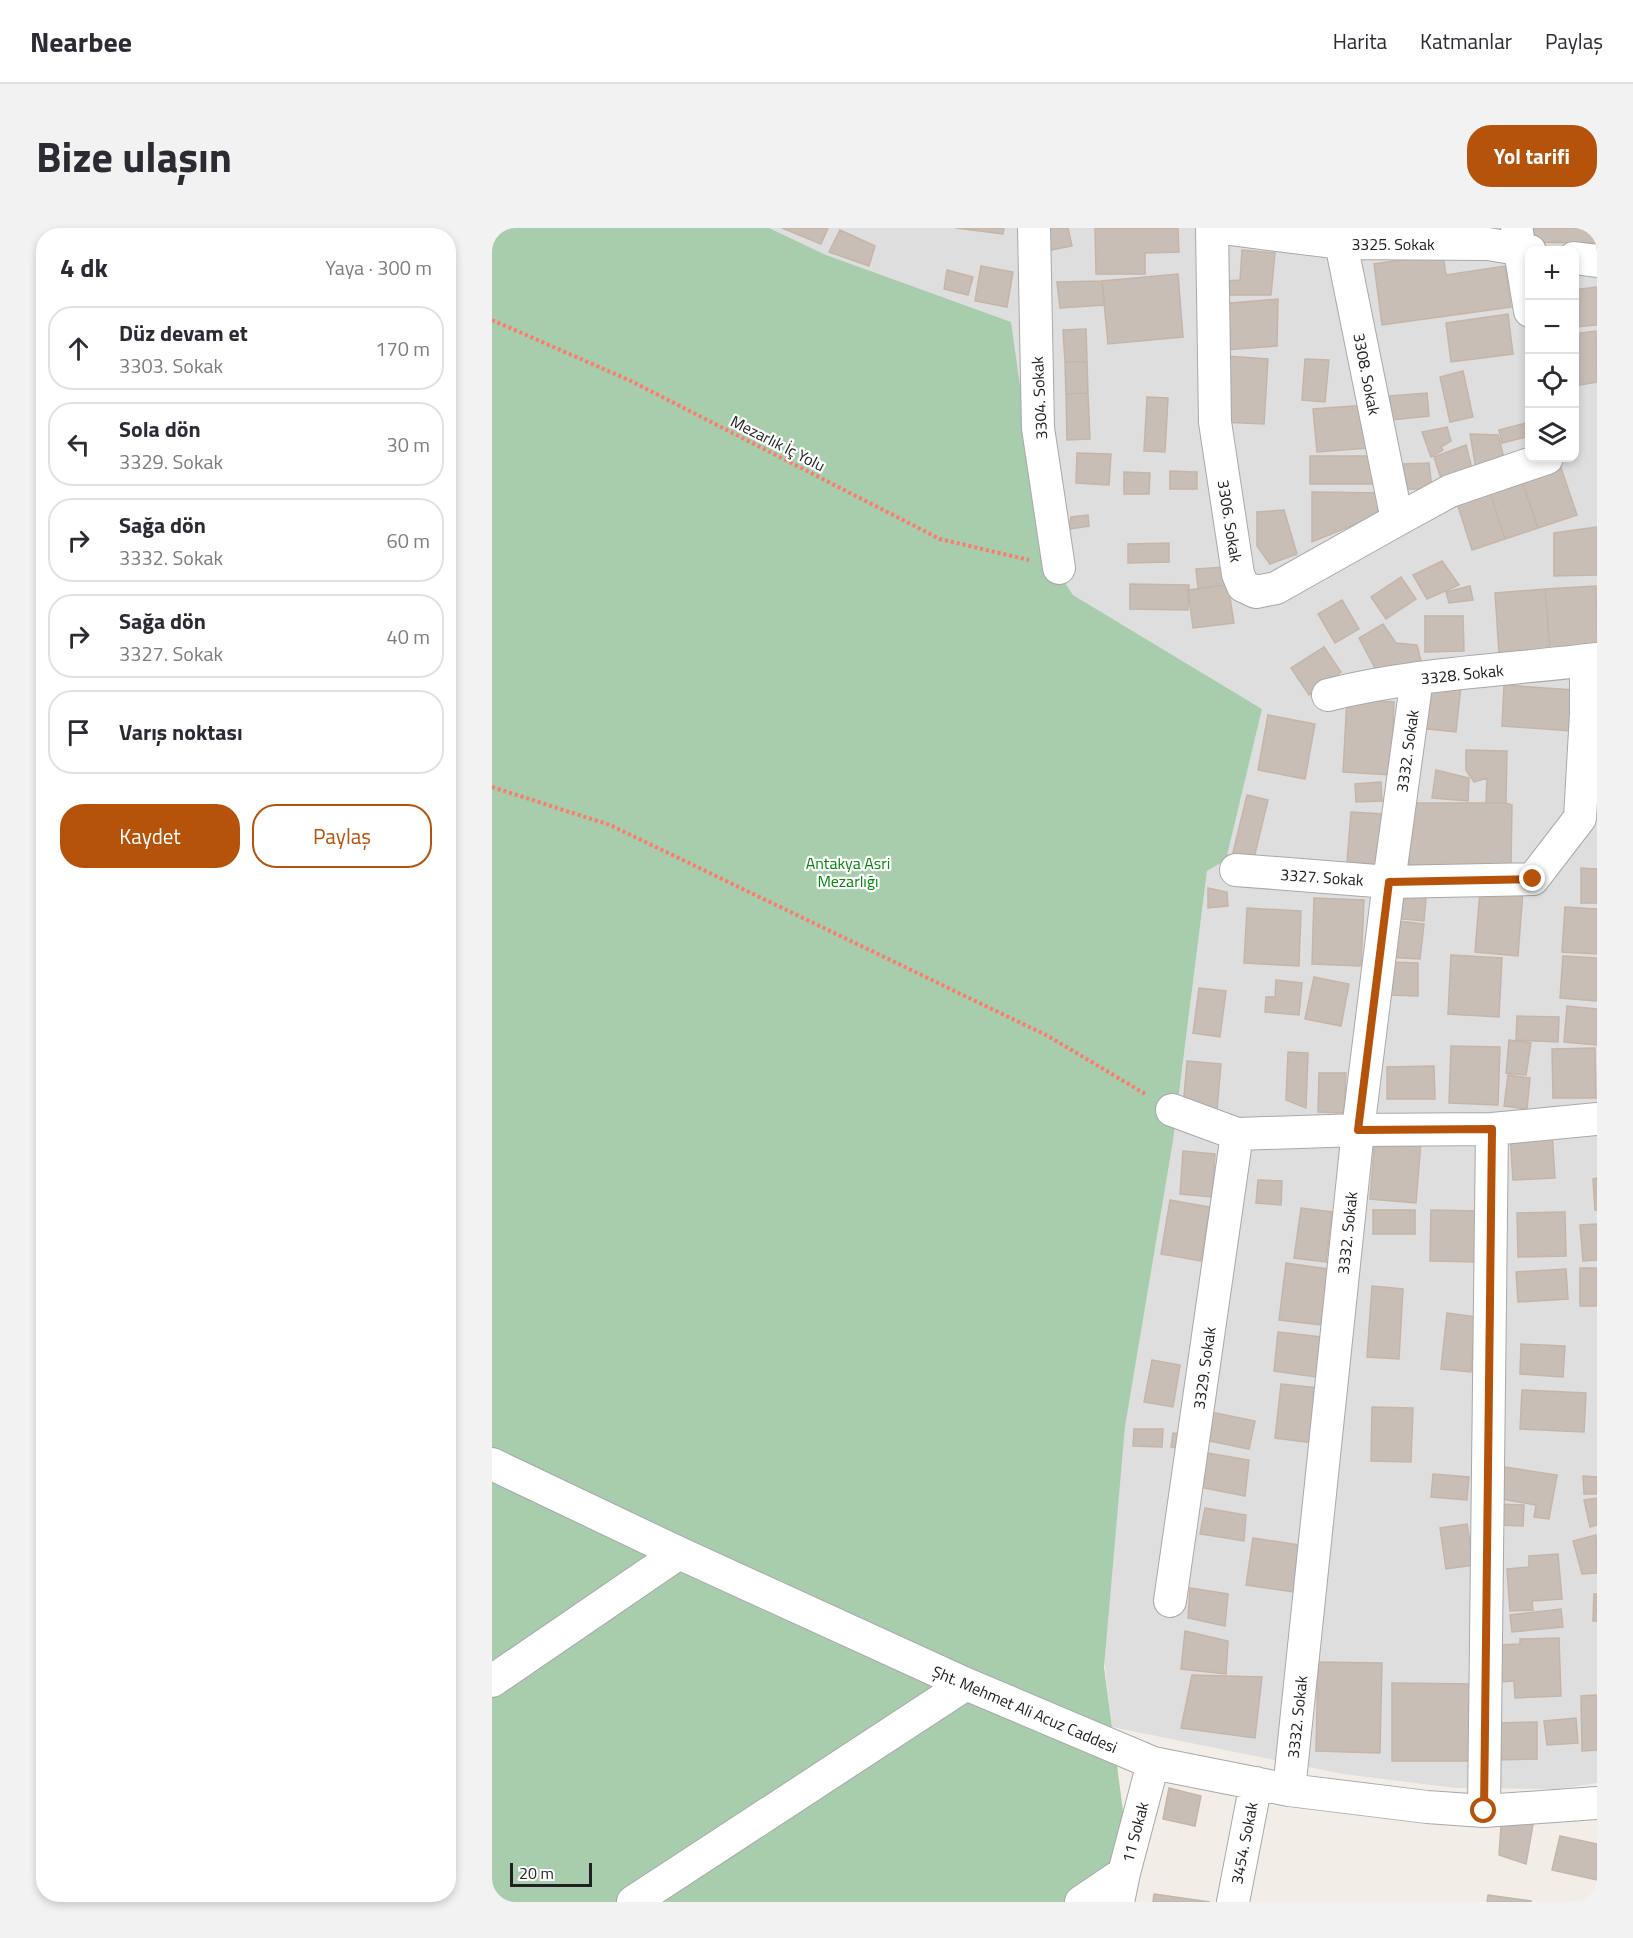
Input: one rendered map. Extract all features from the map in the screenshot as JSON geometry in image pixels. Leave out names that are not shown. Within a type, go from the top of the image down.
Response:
[{"type":"street","name":"3304. Sokak","points":[[1034,228],[1038,428],[1059,568]]},
{"type":"street","name":"3306. Sokak","points":[[1212,228],[1215,422],[1238,574],[1243,586],[1256,592],[1276,588],[1450,491],[1534,462]]},
{"type":"street","name":"3325. Sokak","points":[[1222,228],[1488,244],[1522,243]]},
{"type":"street","name":"3308. Sokak","points":[[1340,236],[1396,520]]},
{"type":"street","points":[[1522,243],[1529,300]]},
{"type":"street","points":[[1579,259],[1597,261]]},
{"type":"street","name":"3328. Sokak","points":[[1328,695],[1362,686],[1417,678],[1591,660]]},
{"type":"street","name":"3327. Sokak","points":[[1236,870],[1389,882],[1533,879],[1580,818],[1591,660]]},
{"type":"street","name":"3332. Sokak","points":[[1289,1790],[1358,1130],[1417,678]]},
{"type":"street","points":[[1172,1110],[1238,1134],[1492,1129],[1597,1119]]},
{"type":"street","points":[[1484,1811],[1492,1129]]},
{"type":"street","name":"3329. Sokak","points":[[1170,1601],[1238,1134]]},
{"type":"street","name":"Şht. Mehmet Ali Acuz Caddesi","points":[[492,1464],[679,1553],[966,1684],[1153,1763],[1289,1790],[1427,1807],[1484,1811],[1597,1803]]},
{"type":"street","points":[[492,1681],[679,1553]]},
{"type":"street","points":[[633,1902],[966,1684]]},
{"type":"street","name":"11 Sokak","points":[[1121,1888],[1153,1763]]},
{"type":"street","name":"3454. Sokak","points":[[1233,1902],[1256,1783]]},
{"type":"street","points":[[1081,1902],[1121,1888]]},
{"type":"path","name":"Mezarlık İç Yolu","points":[[492,320],[631,381],[940,539],[1059,568]]},
{"type":"path","points":[[492,787],[610,825],[1048,1036],[1172,1110]]},
{"type":"shaded area","points":[[769,228],[1597,228],[1597,1783],[1558,1789],[1455,1788],[1343,1774],[1112,1727],[1104,1659],[1125,1427],[1173,1141],[1207,871],[1226,860],[1262,709],[1073,595],[1043,549],[826,255]]},
{"type":"green space","name":"Antakya Asri Mezarlığı","points":[[492,228],[769,228],[826,255],[1011,322],[1043,549],[1073,595],[1262,709],[1226,860],[1207,871],[1173,1141],[1125,1427],[1104,1667],[1125,1826],[1113,1902],[492,1902]]},
{"type":"building","points":[[782,228],[828,228],[821,244]]},
{"type":"building","points":[[956,228],[1004,228],[1003,234]]},
{"type":"building","points":[[1047,228],[1068,228],[1072,246],[1051,250]]},
{"type":"building","points":[[1095,228],[1178,228],[1179,252],[1145,253],[1145,274],[1096,274]]},
{"type":"building","points":[[1522,228],[1597,228],[1597,243],[1522,242]]},
{"type":"building","points":[[840,230],[875,246],[869,266],[829,252]]},
{"type":"building","points":[[1242,250],[1275,253],[1271,295],[1224,295],[1225,281],[1240,280]]},
{"type":"building","points":[[1443,254],[1446,275],[1505,266],[1511,307],[1382,325],[1374,264]]},
{"type":"building","points":[[981,266],[1013,272],[1007,307],[975,301]]},
{"type":"building","points":[[947,270],[973,277],[968,295],[944,289]]},
{"type":"building","points":[[1178,274],[1183,337],[1108,344],[1102,281]]},
{"type":"building","points":[[1102,281],[1105,305],[1060,308],[1057,282]]},
{"type":"building","points":[[1597,287],[1597,325],[1579,327],[1579,289]]},
{"type":"building","points":[[1278,299],[1277,346],[1224,350],[1219,304]]},
{"type":"building","points":[[1508,314],[1513,354],[1451,362],[1446,323]]},
{"type":"building","points":[[1086,329],[1087,362],[1065,362],[1063,330]]},
{"type":"building","points":[[1596,331],[1597,382],[1579,385],[1579,333]]},
{"type":"building","points":[[1226,356],[1268,359],[1264,424],[1222,422]]},
{"type":"building","points":[[1305,359],[1329,360],[1325,402],[1302,400]]},
{"type":"building","points":[[1065,362],[1087,362],[1088,393],[1066,394]]},
{"type":"building","points":[[1463,371],[1473,417],[1450,422],[1440,377]]},
{"type":"building","points":[[1088,393],[1090,439],[1067,440],[1066,394]]},
{"type":"building","points":[[1427,393],[1429,416],[1392,420],[1390,396]]},
{"type":"building","points":[[1147,397],[1168,398],[1165,452],[1144,451]]},
{"type":"building","points":[[1366,405],[1369,448],[1317,452],[1313,409]]},
{"type":"building","points":[[1525,423],[1525,437],[1502,443],[1499,430]]},
{"type":"building","points":[[1447,427],[1451,441],[1441,447],[1443,450],[1431,457],[1422,432]]},
{"type":"building","points":[[1470,434],[1498,435],[1505,462],[1476,469]]},
{"type":"building","points":[[1466,445],[1473,472],[1443,485],[1434,457]]},
{"type":"building","points":[[1077,453],[1111,454],[1109,485],[1076,483]]},
{"type":"building","points":[[1310,456],[1377,456],[1378,484],[1310,484]]},
{"type":"building","points":[[1429,463],[1432,489],[1405,489],[1401,464]]},
{"type":"building","points":[[1560,465],[1577,515],[1538,528],[1521,478]]},
{"type":"building","points":[[1170,471],[1197,472],[1197,489],[1170,489]]},
{"type":"building","points":[[1124,472],[1150,473],[1149,494],[1124,494]]},
{"type":"building","points":[[1521,478],[1538,528],[1505,539],[1489,489]]},
{"type":"building","points":[[1489,489],[1505,539],[1472,550],[1456,500]]},
{"type":"building","points":[[1312,492],[1385,493],[1385,512],[1312,542]]},
{"type":"building","points":[[1284,510],[1297,554],[1270,564],[1257,546],[1257,512]]},
{"type":"building","points":[[1088,515],[1089,526],[1069,529],[1071,517]]},
{"type":"building","points":[[1597,527],[1597,575],[1554,576],[1554,533]]},
{"type":"building","points":[[1169,543],[1169,562],[1128,563],[1128,544]]},
{"type":"building","points":[[1442,561],[1459,585],[1427,599],[1413,575]]},
{"type":"building","points":[[1226,567],[1228,585],[1198,588],[1196,569]]},
{"type":"building","points":[[1401,577],[1416,599],[1386,619],[1371,597]]},
{"type":"building","points":[[1130,584],[1189,585],[1188,610],[1130,609]]},
{"type":"building","points":[[1228,585],[1234,623],[1193,628],[1188,590]]},
{"type":"building","points":[[1470,586],[1473,600],[1449,603],[1446,592]]},
{"type":"building","points":[[1596,586],[1597,646],[1550,649],[1545,589]]},
{"type":"building","points":[[1545,589],[1550,649],[1499,653],[1495,593]]},
{"type":"building","points":[[1342,600],[1359,629],[1335,643],[1318,614]]},
{"type":"building","points":[[1425,616],[1463,616],[1464,651],[1425,652]]},
{"type":"building","points":[[1383,624],[1396,643],[1417,645],[1423,669],[1378,674],[1359,638]]},
{"type":"building","points":[[1324,647],[1341,672],[1309,695],[1291,668]]},
{"type":"building","points":[[1423,683],[1461,687],[1456,732],[1418,728]]},
{"type":"building","points":[[1504,685],[1573,690],[1572,731],[1502,726]]},
{"type":"building","points":[[1347,699],[1394,702],[1391,775],[1343,772]]},
{"type":"building","points":[[1268,715],[1315,724],[1305,779],[1258,770]]},
{"type":"building","points":[[1466,750],[1507,751],[1506,803],[1486,803],[1487,778],[1474,782],[1466,770]]},
{"type":"building","points":[[1436,770],[1469,778],[1468,801],[1432,798]]},
{"type":"building","points":[[1381,782],[1382,801],[1356,802],[1355,784]]},
{"type":"building","points":[[1247,795],[1268,800],[1253,862],[1232,857]]},
{"type":"building","points":[[1411,803],[1506,803],[1512,805],[1511,867],[1409,865]]},
{"type":"building","points":[[1351,812],[1384,814],[1380,864],[1347,862]]},
{"type":"building","points":[[1581,868],[1597,869],[1597,903],[1581,903]]},
{"type":"building","points":[[1395,887],[1427,887],[1424,921],[1393,918]]},
{"type":"building","points":[[1208,888],[1227,892],[1228,906],[1208,908]]},
{"type":"building","points":[[1480,891],[1523,891],[1518,956],[1475,952]]},
{"type":"building","points":[[1314,898],[1364,900],[1361,966],[1312,964]]},
{"type":"building","points":[[1565,907],[1597,909],[1597,954],[1562,952]]},
{"type":"building","points":[[1247,908],[1301,911],[1299,966],[1244,963]]},
{"type":"building","points":[[1389,920],[1424,924],[1420,959],[1384,957]]},
{"type":"building","points":[[1451,955],[1502,958],[1499,1017],[1448,1014]]},
{"type":"building","points":[[1563,956],[1597,958],[1597,1001],[1560,998]]},
{"type":"building","points":[[1390,962],[1418,963],[1418,996],[1388,995]]},
{"type":"building","points":[[1314,977],[1349,984],[1341,1026],[1305,1019]]},
{"type":"building","points":[[1276,980],[1302,983],[1299,1015],[1265,1012],[1266,997],[1275,997]]},
{"type":"building","points":[[1199,988],[1226,991],[1220,1037],[1193,1033]]},
{"type":"building","points":[[1567,1006],[1597,1009],[1597,1045],[1564,1042]]},
{"type":"building","points":[[1517,1016],[1559,1017],[1558,1042],[1516,1040]]},
{"type":"building","points":[[1509,1040],[1531,1043],[1526,1075],[1506,1073]]},
{"type":"building","points":[[1451,1046],[1500,1047],[1498,1105],[1449,1103]]},
{"type":"building","points":[[1595,1048],[1596,1098],[1553,1098],[1552,1049]]},
{"type":"building","points":[[1288,1052],[1308,1053],[1306,1108],[1286,1100]]},
{"type":"building","points":[[1187,1061],[1221,1064],[1217,1111],[1183,1108]]},
{"type":"building","points":[[1434,1066],[1435,1099],[1387,1099],[1387,1067]]},
{"type":"building","points":[[1319,1073],[1346,1073],[1344,1113],[1318,1112]]},
{"type":"building","points":[[1508,1075],[1530,1078],[1527,1109],[1504,1106]]},
{"type":"building","points":[[1552,1131],[1555,1178],[1513,1180],[1510,1133]]},
{"type":"building","points":[[1375,1136],[1421,1141],[1416,1203],[1370,1199]]},
{"type":"building","points":[[1183,1151],[1215,1154],[1212,1197],[1180,1194]]},
{"type":"building","points":[[1597,1178],[1597,1210],[1595,1210],[1593,1179]]},
{"type":"building","points":[[1258,1180],[1282,1181],[1281,1205],[1256,1203]]},
{"type":"building","points":[[1170,1200],[1210,1207],[1201,1261],[1161,1254]]},
{"type":"building","points":[[1301,1208],[1332,1212],[1326,1262],[1294,1258]]},
{"type":"building","points":[[1373,1210],[1415,1210],[1415,1234],[1373,1234]]},
{"type":"building","points":[[1431,1210],[1479,1211],[1477,1262],[1430,1261]]},
{"type":"building","points":[[1565,1212],[1566,1256],[1518,1257],[1517,1213]]},
{"type":"building","points":[[1597,1224],[1597,1260],[1583,1261],[1580,1225]]},
{"type":"building","points":[[1286,1263],[1328,1269],[1321,1325],[1279,1320]]},
{"type":"building","points":[[1580,1268],[1597,1268],[1597,1306],[1580,1306]]},
{"type":"building","points":[[1566,1269],[1568,1299],[1518,1302],[1516,1272]]},
{"type":"building","points":[[1372,1286],[1403,1289],[1399,1359],[1367,1357]]},
{"type":"building","points":[[1447,1313],[1476,1317],[1471,1372],[1441,1369]]},
{"type":"building","points":[[1278,1332],[1321,1337],[1316,1377],[1274,1371]]},
{"type":"building","points":[[1521,1344],[1565,1346],[1563,1377],[1520,1374]]},
{"type":"building","points":[[1152,1360],[1180,1365],[1173,1407],[1144,1402]]},
{"type":"building","points":[[1281,1384],[1319,1388],[1313,1443],[1275,1438]]},
{"type":"building","points":[[1522,1390],[1586,1393],[1584,1432],[1520,1429]]},
{"type":"building","points":[[1372,1407],[1413,1408],[1411,1462],[1371,1461]]},
{"type":"building","points":[[1206,1411],[1255,1421],[1249,1449],[1200,1439]]},
{"type":"building","points":[[1134,1429],[1163,1429],[1162,1447],[1133,1446]]},
{"type":"building","points":[[1173,1433],[1186,1435],[1184,1449],[1171,1447]]},
{"type":"building","points":[[1202,1452],[1249,1460],[1245,1496],[1199,1487]]},
{"type":"building","points":[[1505,1467],[1557,1475],[1549,1519],[1534,1517],[1536,1505],[1500,1499]]},
{"type":"building","points":[[1433,1474],[1469,1477],[1467,1500],[1431,1497]]},
{"type":"building","points":[[1583,1476],[1597,1477],[1597,1494],[1584,1494]]},
{"type":"building","points":[[1597,1498],[1597,1525],[1590,1527],[1584,1500]]},
{"type":"building","points":[[1497,1504],[1524,1505],[1523,1526],[1496,1525]]},
{"type":"building","points":[[1205,1508],[1246,1515],[1244,1541],[1200,1534]]},
{"type":"building","points":[[1467,1524],[1474,1565],[1446,1569],[1440,1528]]},
{"type":"building","points":[[1596,1535],[1597,1573],[1582,1574],[1573,1541]]},
{"type":"building","points":[[1253,1538],[1299,1545],[1300,1593],[1246,1585]]},
{"type":"building","points":[[1558,1554],[1562,1599],[1532,1601],[1533,1610],[1510,1611],[1507,1569],[1529,1567],[1529,1556]]},
{"type":"building","points":[[1190,1588],[1228,1594],[1225,1626],[1188,1618]]},
{"type":"building","points":[[1594,1594],[1597,1594],[1597,1621],[1593,1621]]},
{"type":"building","points":[[1561,1609],[1563,1627],[1512,1632],[1510,1615]]},
{"type":"building","points":[[1185,1631],[1228,1641],[1226,1674],[1181,1669]]},
{"type":"building","points":[[1559,1638],[1561,1696],[1515,1698],[1514,1681],[1499,1682],[1497,1645],[1520,1644],[1520,1639]]},
{"type":"building","points":[[1318,1662],[1382,1663],[1380,1753],[1316,1751]]},
{"type":"building","points":[[1192,1675],[1262,1677],[1255,1738],[1181,1728]]},
{"type":"building","points":[[1392,1683],[1478,1684],[1478,1761],[1392,1761]]},
{"type":"building","points":[[1597,1695],[1597,1750],[1582,1751],[1581,1696]]},
{"type":"building","points":[[1576,1718],[1578,1743],[1547,1745],[1544,1721]]},
{"type":"building","points":[[1537,1722],[1537,1759],[1496,1760],[1495,1723]]},
{"type":"building","points":[[1169,1788],[1201,1796],[1195,1826],[1163,1819]]},
{"type":"building","points":[[1502,1813],[1534,1819],[1526,1864],[1499,1855]]},
{"type":"building","points":[[1560,1836],[1597,1844],[1597,1880],[1552,1870]]},
{"type":"building","points":[[1154,1894],[1210,1902],[1153,1902]]},
{"type":"building","points":[[1488,1895],[1531,1901],[1531,1902],[1487,1902]]},
{"type":"route","points":[[1484,1811],[1492,1129],[1358,1130],[1389,882],[1533,879]]}]
